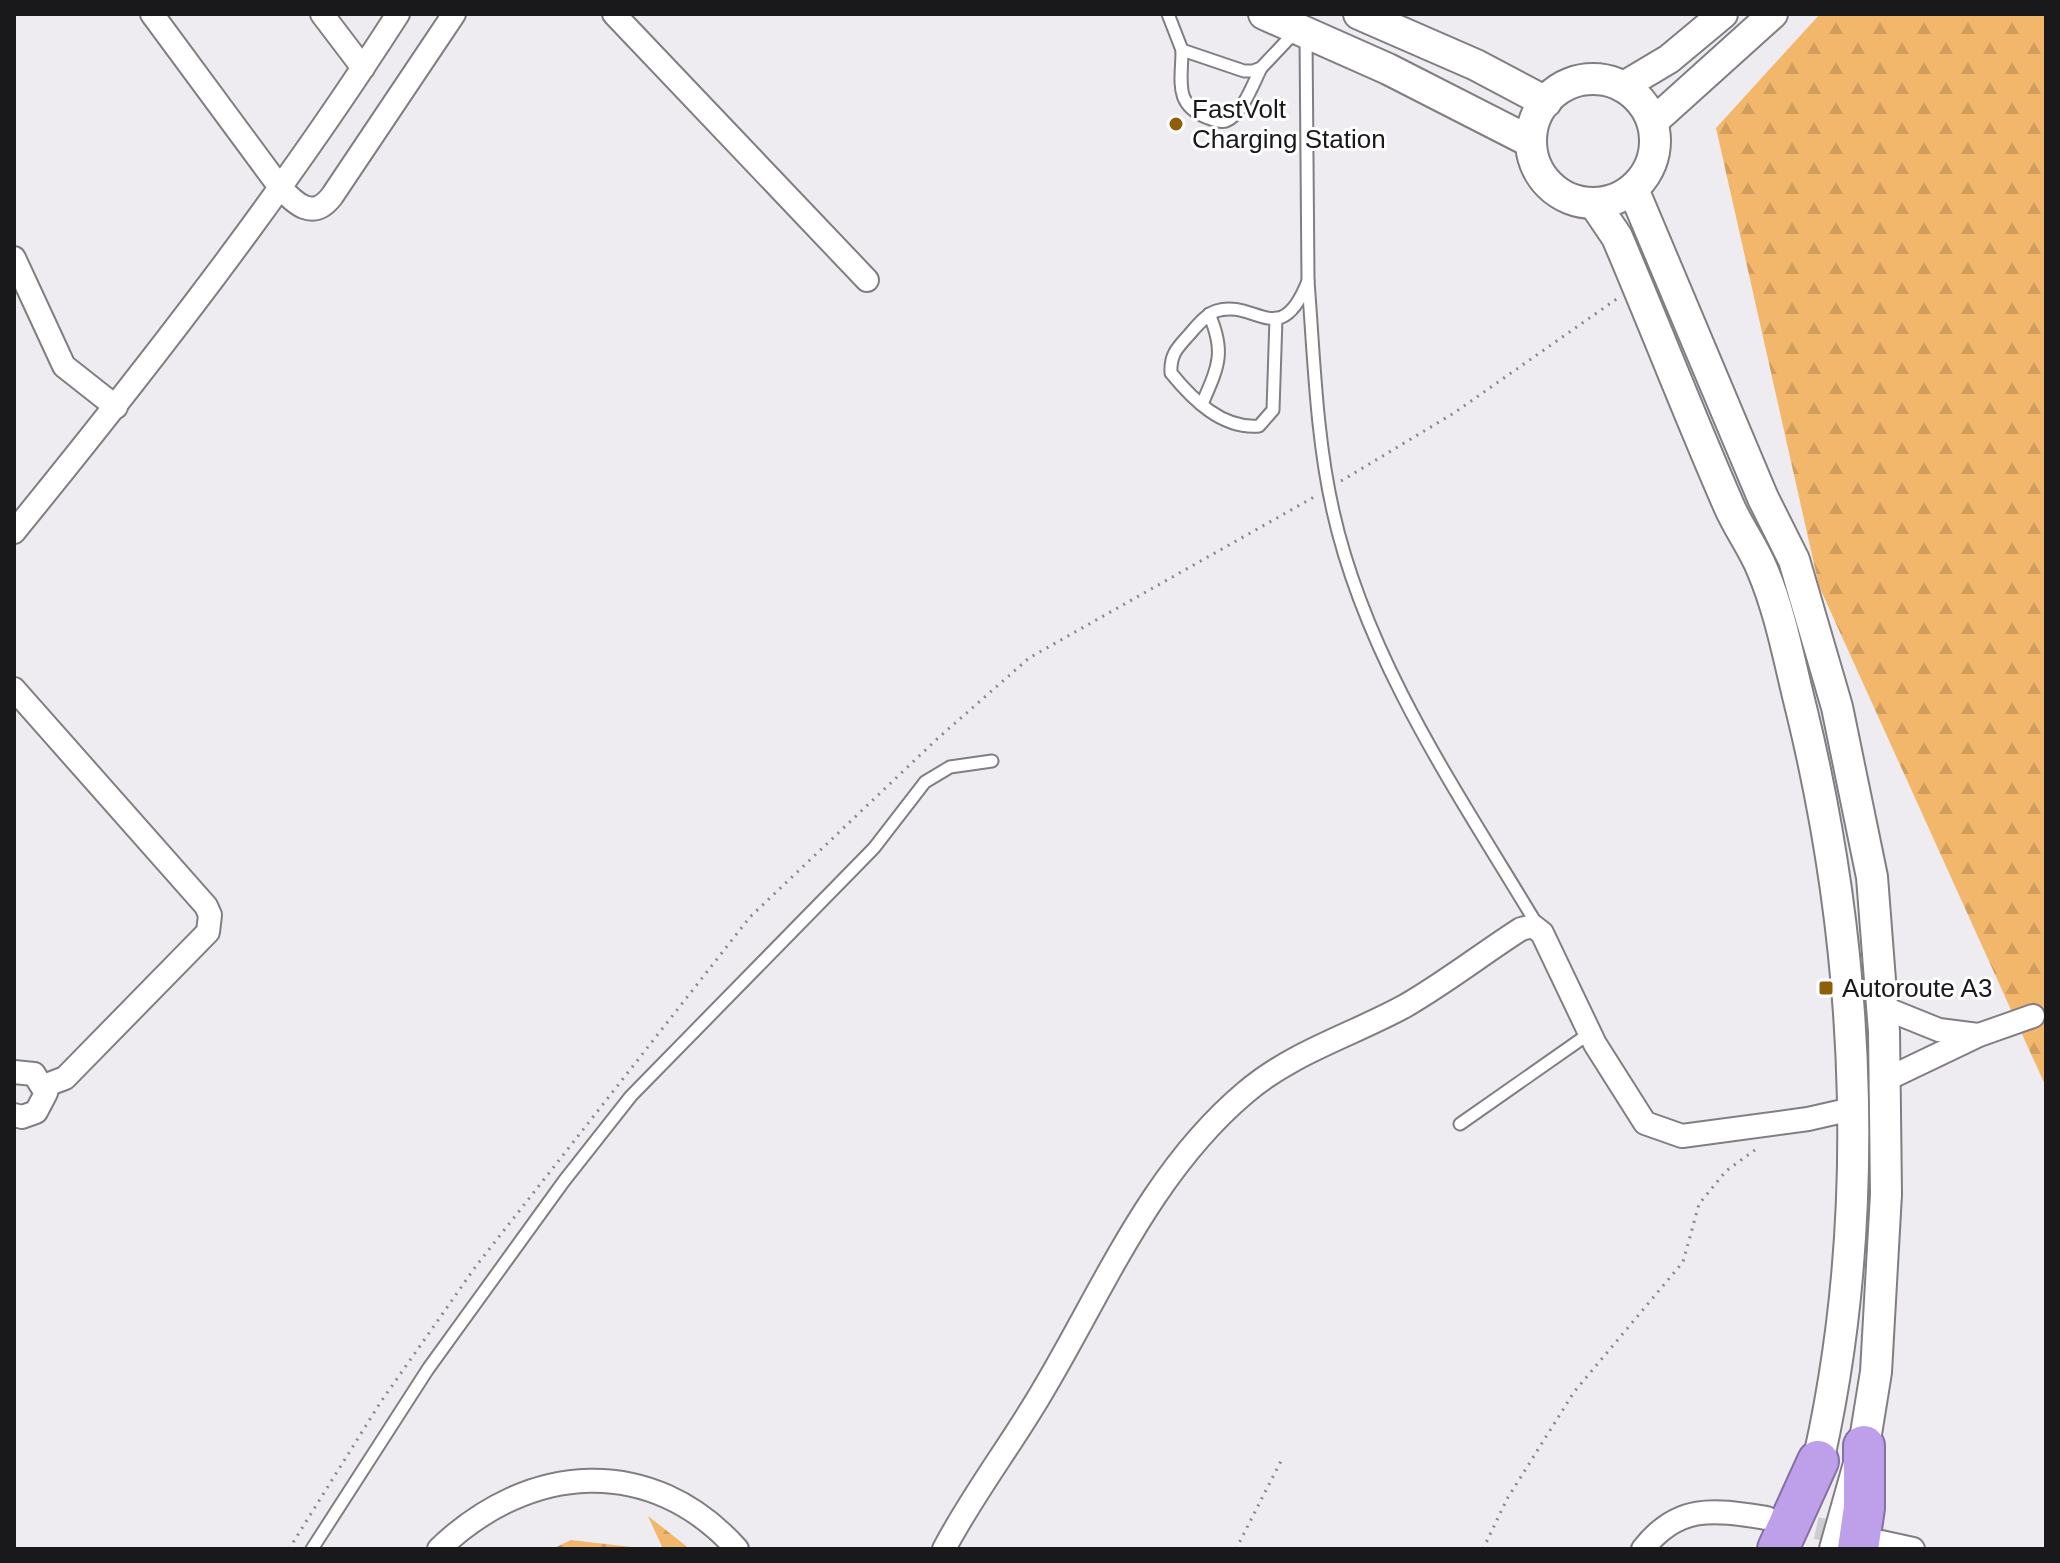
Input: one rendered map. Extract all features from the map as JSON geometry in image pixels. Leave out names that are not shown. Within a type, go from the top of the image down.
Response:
[{"type":"highway","points":[[1864,1446],[1864,1508],[1870,1545]]},
{"type":"highway","points":[[1772,1534],[1818,1461]]},
{"type":"main road","points":[[1264,14],[1388,69],[1531,142]]},
{"type":"main road","points":[[1376,17],[1546,102]]},
{"type":"main road","points":[[1602,80],[1622,87],[1644,106],[1652,123],[1655,143],[1651,164],[1633,189],[1615,199],[1594,203],[1573,200],[1554,189],[1540,173],[1531,142],[1535,121],[1546,102],[1561,88],[1581,81],[1602,80]]},
{"type":"main road","points":[[1633,189],[1763,498],[1794,560],[1817,633],[1850,763],[1872,877],[1882,1007],[1886,1194],[1876,1372],[1864,1446],[1835,1549]]},
{"type":"main road","points":[[1594,203],[1617,237],[1731,510],[1763,569],[1787,652],[1822,797],[1836,886],[1852,1109],[1851,1201],[1831,1395],[1796,1549]]},
{"type":"street","points":[[152,14],[279,186],[302,208],[314,210],[325,205],[454,14]]},
{"type":"street","points":[[322,14],[363,68]]},
{"type":"street","points":[[14,532],[116,407],[279,186],[398,14]]},
{"type":"street","points":[[614,14],[867,280]]},
{"type":"street","points":[[1622,87],[1669,59],[1723,14]]},
{"type":"street","points":[[1652,123],[1773,14]]},
{"type":"street","points":[[14,258],[64,366],[116,407]]},
{"type":"street","points":[[14,689],[206,906],[210,915],[208,932],[65,1078],[44,1086]]},
{"type":"street","points":[[944,1549],[968,1503],[1045,1387],[1095,1294],[1146,1209],[1173,1169],[1205,1131],[1247,1091],[1277,1068],[1403,1007],[1521,929],[1533,926],[1542,933],[1590,1033],[1645,1123],[1682,1136],[1808,1119],[1852,1109]]},
{"type":"street","points":[[1882,1007],[1939,1030],[1979,1035]]},
{"type":"street","points":[[1885,1080],[1979,1035],[2033,1016]]},
{"type":"street","points":[[14,1072],[34,1074],[44,1086],[45,1100],[36,1112],[22,1117],[14,1115]]},
{"type":"street","points":[[439,1549],[474,1518],[517,1494],[540,1487],[610,1481],[659,1492],[686,1505],[737,1549]]},
{"type":"street","points":[[1643,1549],[1664,1527],[1693,1513],[1772,1534]]},
{"type":"street","points":[[1870,1545],[1913,1549]]},
{"type":"lane","points":[[1168,14],[1182,50],[1185,103],[1191,112],[1215,121],[1226,121],[1234,115],[1261,68],[1302,32]]},
{"type":"lane","points":[[1302,32],[1308,281],[1328,488],[1351,577],[1412,716],[1542,933]]},
{"type":"lane","points":[[1182,50],[1244,71],[1261,68]]},
{"type":"lane","points":[[1276,318],[1273,410],[1259,426],[1225,422],[1171,373],[1173,352],[1209,314],[1230,310],[1276,318],[1297,304],[1308,281]]},
{"type":"lane","points":[[1202,404],[1219,364],[1221,346],[1209,314]]},
{"type":"lane","points":[[312,1549],[428,1369],[564,1181],[631,1096],[874,848],[925,782],[950,767],[992,761]]},
{"type":"lane","points":[[1460,1124],[1590,1033]]},
{"type":"path","points":[[289,1549],[380,1403],[476,1266],[622,1077],[703,981],[725,945],[767,900],[1029,658],[1454,413],[1637,284]]},
{"type":"path","points":[[1483,1549],[1507,1499],[1574,1392],[1683,1262],[1692,1217],[1699,1204],[1726,1171],[1761,1146]]},
{"type":"path","points":[[1236,1549],[1282,1459]]},
{"type":"green space","points":[[1820,14],[2046,14],[2046,1087],[1819,586],[1716,128]]},
{"type":"green space","points":[[648,1516],[685,1545],[689,1549],[663,1549]]},
{"type":"green space","points":[[571,1540],[649,1549],[552,1549]]},
{"type":"tunnel","points":[[1784,1521],[1852,1536]]},
{"type":"place","name":"FastVolt Charging Station","points":[[1176,124]]},
{"type":"place","name":"Autoroute A3","points":[[1826,988]]}]
